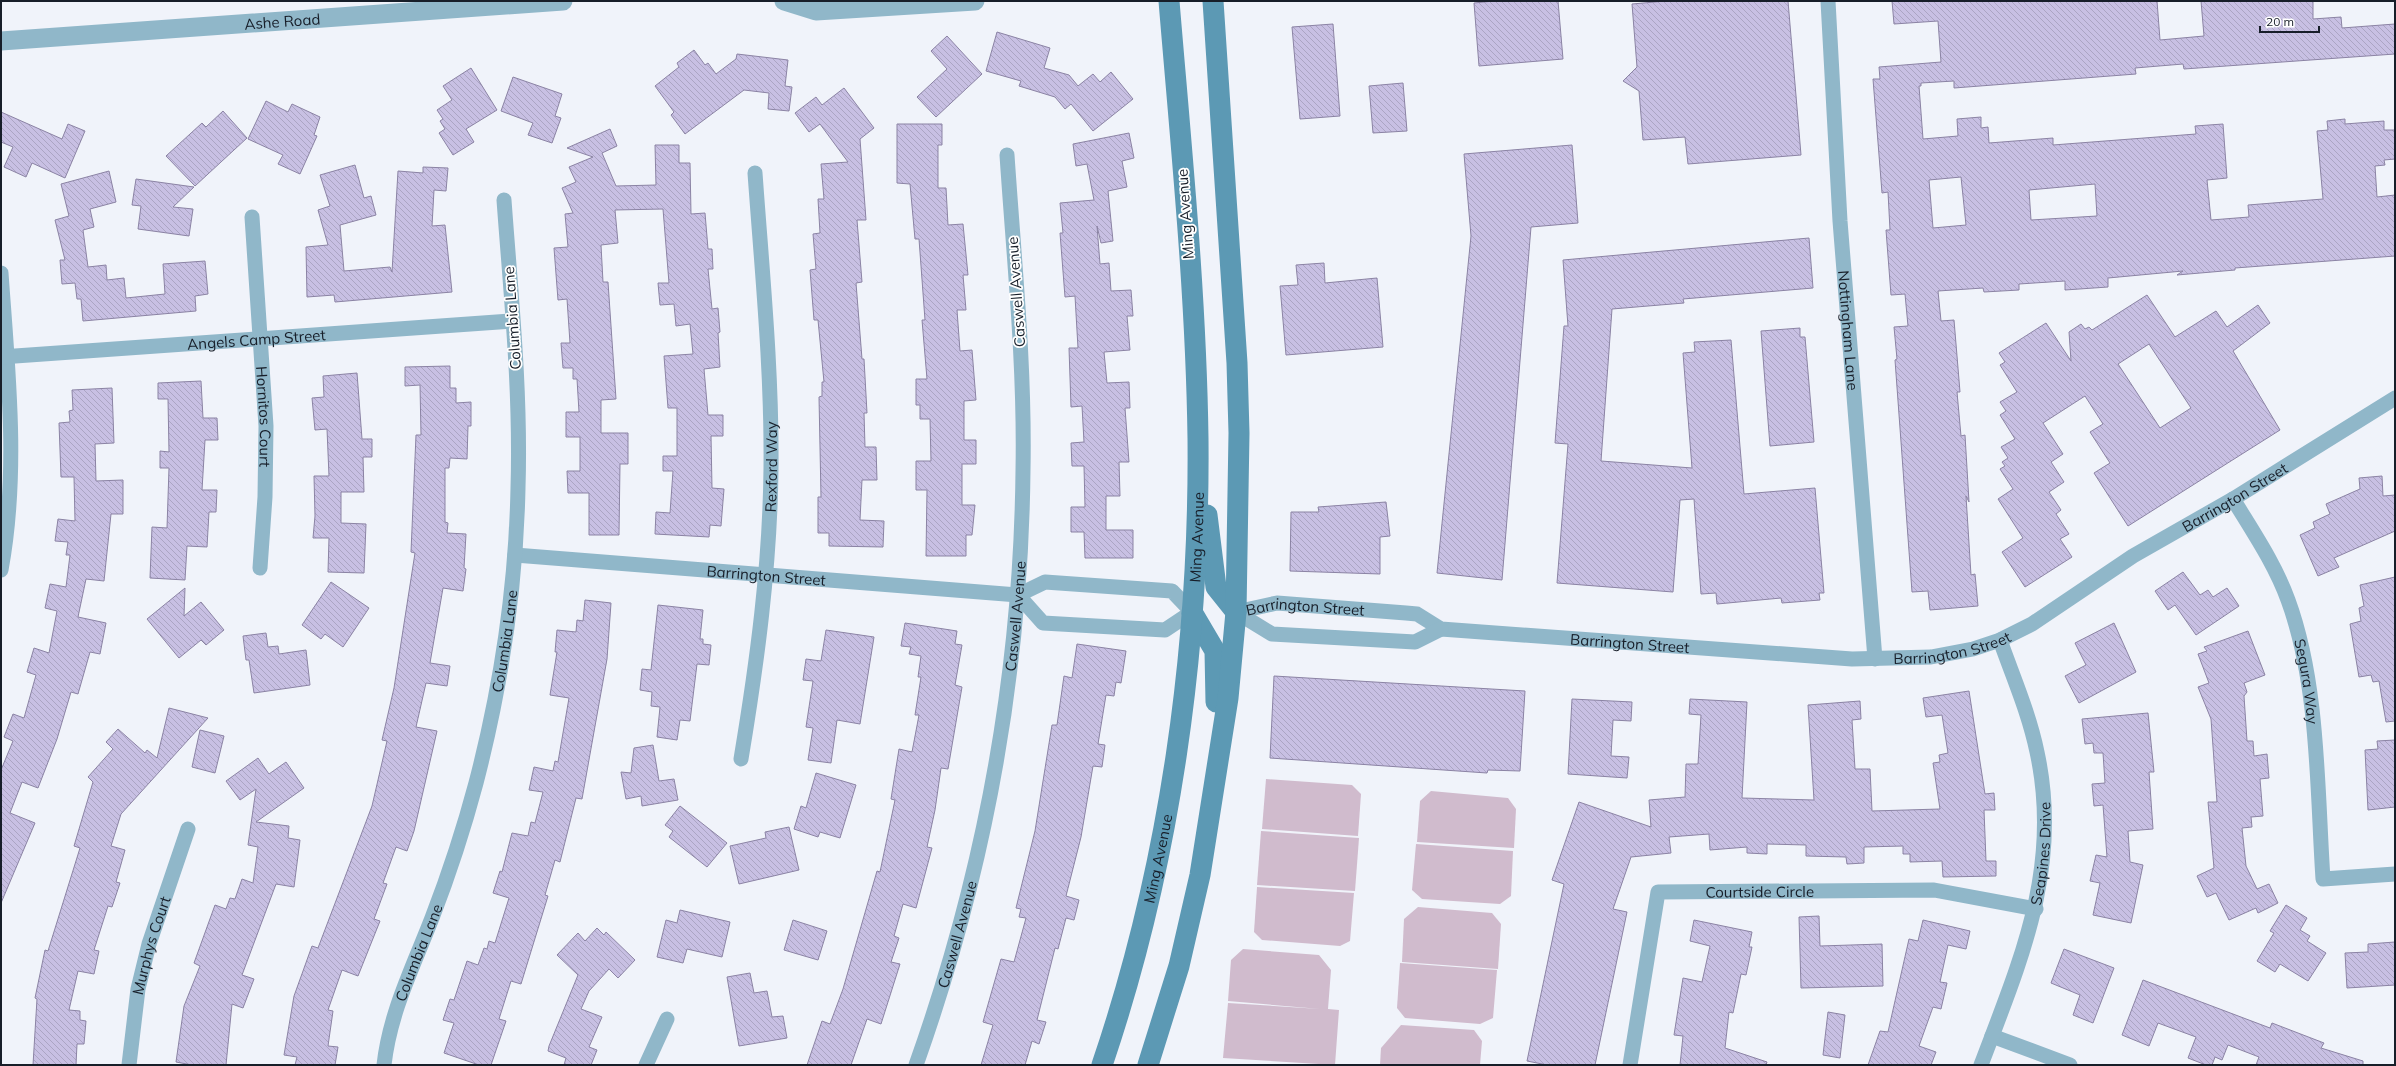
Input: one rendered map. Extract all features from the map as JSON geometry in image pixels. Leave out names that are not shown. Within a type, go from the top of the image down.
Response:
[{"type":"main road","name":"Ming Avenue","points":[[1102,1065],[1128,979],[1153,878],[1182,708],[1192,612],[1196,543],[1198,439],[1195,354],[1169,1]]},
{"type":"main road","points":[[1148,1065],[1179,966],[1200,875],[1228,698],[1236,612],[1239,432],[1237,363],[1213,1]]},
{"type":"main road","points":[[1198,439],[1216,587],[1236,612]]},
{"type":"main road","points":[[1192,612],[1215,651],[1216,771]]},
{"type":"street","name":"Ashe Road","points":[[1,41],[563,1]]},
{"type":"street","points":[[784,1],[816,11],[975,1]]},
{"type":"street","name":"Nottingham Lane","points":[[1828,1],[1840,221],[1875,659]]},
{"type":"street","name":"Caswell Avenue","points":[[916,1065],[934,1014],[961,924],[983,834],[1009,680],[1018,594],[1024,470],[1022,377],[1007,155]]},
{"type":"street","name":"Rexford Way","points":[[742,759],[758,656],[766,575],[771,468],[769,388],[755,173]]},
{"type":"street","name":"Columbia Lane","points":[[384,1065],[386,1043],[396,1007],[432,918],[454,856],[476,783],[492,718],[507,630],[515,555],[518,488],[518,422],[504,200]]},
{"type":"street","name":"Hornitos Court","points":[[252,217],[266,426],[265,497],[260,568]]},
{"type":"street","points":[[1,273],[4,357],[12,438],[10,498],[1,570]]},
{"type":"street","name":"Angels Camp Street","points":[[4,357],[512,321]]},
{"type":"street","name":"Barrington Street","points":[[1236,612],[1277,603],[1417,614],[1441,629],[1875,659],[1931,657],[1973,649],[2000,640],[2032,624],[2133,556],[2234,499],[2395,398]]},
{"type":"street","name":"Segura Way","points":[[2234,499],[2269,560],[2288,600],[2301,642],[2311,704],[2323,879],[2395,874]]},
{"type":"street","name":"Barrington Street","points":[[515,555],[1018,594],[1045,582],[1172,591],[1192,612]]},
{"type":"street","points":[[1018,594],[1043,623],[1165,630],[1192,612]]},
{"type":"street","name":"Barrington Street","points":[[1236,612],[1272,634],[1415,642],[1441,629]]},
{"type":"street","name":"Seapines Drive","points":[[1981,1065],[2024,951],[2036,909],[2042,876],[2045,836],[2043,791],[2037,752],[2028,714],[2000,640]]},
{"type":"street","name":"Murphys Court","points":[[129,1065],[138,989],[147,952],[188,829]]},
{"type":"street","name":"Courtside Circle","points":[[1630,1065],[1658,892],[1934,890],[2036,909]]},
{"type":"street","points":[[646,1065],[666,1019]]},
{"type":"street","points":[[1992,1036],[2070,1065]]},
{"type":"shaded area","points":[[1266,779],[1352,785],[1361,794],[1358,836],[1262,829]]},
{"type":"shaded area","points":[[1431,791],[1508,798],[1516,809],[1514,848],[1417,842],[1420,801]]},
{"type":"shaded area","points":[[1261,831],[1359,838],[1355,891],[1257,885]]},
{"type":"shaded area","points":[[1416,844],[1513,851],[1511,896],[1500,904],[1422,899],[1412,890]]},
{"type":"shaded area","points":[[1257,887],[1354,893],[1350,941],[1340,946],[1262,940],[1254,932]]},
{"type":"shaded area","points":[[1418,907],[1492,913],[1501,924],[1498,969],[1402,962],[1404,919]]},
{"type":"shaded area","points":[[1243,949],[1319,955],[1331,970],[1328,1009],[1339,1010],[1335,1065],[1223,1058],[1228,1003],[1320,1009],[1228,1001],[1231,960]]},
{"type":"shaded area","points":[[1400,963],[1497,970],[1493,1018],[1480,1024],[1405,1018],[1397,1008]]},
{"type":"shaded area","points":[[1401,1025],[1474,1030],[1482,1041],[1480,1065],[1380,1065],[1381,1048]]},
{"type":"building","points":[[1494,1],[1558,1],[1563,59],[1479,66],[1474,3]]},
{"type":"building","points":[[1666,1],[1788,1],[1801,155],[1688,164],[1685,137],[1643,140],[1639,91],[1623,81],[1637,67],[1632,4]]},
{"type":"building","points":[[1892,1],[2157,1],[2160,40],[2204,36],[2201,1],[2313,1],[2313,19],[2341,17],[2342,28],[2395,24],[2395,54],[2184,69],[2183,64],[2135,68],[2136,74],[1954,88],[1954,81],[1921,83],[1921,86],[1919,86],[1923,139],[1958,136],[1957,119],[1981,117],[1981,128],[1988,127],[1989,143],[2053,138],[2053,145],[2196,134],[2195,126],[2223,124],[2227,178],[2207,180],[2211,220],[2249,217],[2248,205],[2323,199],[2317,131],[2328,130],[2327,121],[2345,119],[2345,124],[2384,121],[2384,130],[2395,130],[2395,159],[2384,160],[2385,165],[2375,166],[2377,197],[2395,195],[2395,256],[2235,268],[2235,270],[2177,275],[2183,271],[2108,278],[2108,287],[2065,290],[2065,281],[2019,284],[2019,290],[1984,292],[1983,288],[1938,291],[1941,321],[1954,320],[1960,392],[1957,392],[1961,436],[1965,435],[1969,502],[1966,496],[1971,575],[1975,574],[1978,606],[1930,610],[1928,591],[1912,592],[1895,360],[1897,359],[1894,327],[1908,326],[1905,294],[1891,295],[1886,230],[1890,230],[1888,192],[1882,193],[1873,79],[1880,79],[1879,67],[1941,62],[1938,21],[1894,24]],"holes":[[[1961,177],[1966,225],[1933,228],[1929,180]],[[2095,184],[2097,216],[2031,220],[2029,190]]]},
{"type":"building","points":[[1333,24],[1340,116],[1300,119],[1292,27]]},
{"type":"building","points":[[997,32],[1050,48],[1044,68],[1069,75],[1078,86],[1093,74],[1100,82],[1111,72],[1133,99],[1093,131],[1071,104],[1065,109],[1055,97],[1019,86],[1021,81],[986,71]]},
{"type":"building","points":[[947,36],[982,74],[936,117],[917,97],[947,69],[931,51]]},
{"type":"building","points":[[694,50],[705,65],[708,63],[716,74],[736,59],[737,54],[788,60],[785,86],[792,87],[789,111],[768,109],[769,93],[744,90],[685,134],[671,115],[674,112],[655,86],[679,67],[677,63]]},
{"type":"building","points":[[471,68],[497,110],[466,129],[474,142],[453,155],[439,133],[445,129],[440,121],[443,119],[437,110],[452,100],[443,86]]},
{"type":"building","points":[[513,77],[562,94],[555,116],[561,118],[552,143],[528,135],[533,123],[501,111]]},
{"type":"building","points":[[1403,83],[1407,131],[1373,133],[1369,86]]},
{"type":"building","points":[[844,88],[874,128],[860,139],[866,220],[857,220],[862,282],[856,283],[862,359],[864,359],[867,413],[864,413],[865,447],[876,447],[877,480],[862,480],[860,520],[884,521],[883,547],[829,546],[829,533],[818,533],[818,497],[821,497],[819,397],[822,396],[822,382],[824,382],[818,320],[814,320],[810,270],[816,269],[813,234],[820,233],[818,199],[824,199],[821,164],[848,162],[820,124],[809,132],[795,113],[816,97],[822,105]]},
{"type":"building","points":[[266,101],[288,112],[292,104],[320,117],[314,135],[317,136],[300,174],[278,164],[283,155],[248,139]]},
{"type":"building","points":[[223,111],[247,138],[195,186],[166,156],[202,123],[206,127]]},
{"type":"building","points":[[1,112],[62,139],[68,124],[85,131],[65,178],[32,163],[26,177],[4,167],[13,147],[1,142]]},
{"type":"building","points":[[897,124],[942,124],[942,145],[938,145],[938,188],[946,188],[948,225],[963,224],[968,275],[963,275],[966,310],[957,310],[960,351],[972,350],[976,400],[964,401],[964,440],[976,440],[976,464],[962,464],[962,505],[975,505],[972,535],[966,535],[966,556],[926,556],[927,490],[916,490],[916,461],[931,461],[930,419],[920,419],[920,405],[916,405],[916,379],[927,379],[922,320],[925,320],[919,239],[915,239],[910,184],[897,183]]},
{"type":"building","points":[[610,129],[617,146],[602,153],[616,186],[656,185],[655,145],[679,145],[679,163],[690,163],[691,214],[705,213],[708,249],[712,249],[713,269],[708,269],[712,309],[718,308],[720,332],[718,333],[720,367],[704,369],[708,415],[723,415],[723,436],[711,436],[712,488],[724,489],[721,526],[710,525],[709,537],[655,534],[656,512],[670,513],[673,471],[663,471],[663,456],[677,456],[677,408],[668,408],[664,356],[693,354],[690,324],[676,326],[674,304],[660,305],[658,283],[669,283],[663,209],[615,210],[618,243],[601,245],[603,282],[608,282],[616,399],[601,400],[601,433],[628,433],[628,464],[620,464],[619,535],[589,535],[589,493],[568,493],[567,471],[580,471],[580,437],[566,437],[566,412],[579,412],[577,379],[573,379],[573,368],[563,368],[561,343],[570,343],[567,299],[558,300],[554,248],[568,247],[565,214],[573,213],[562,188],[576,182],[569,167],[593,157],[567,148]]},
{"type":"building","points":[[1129,133],[1134,158],[1122,161],[1127,187],[1108,191],[1113,241],[1101,243],[1097,226],[1100,264],[1109,263],[1111,291],[1131,290],[1133,316],[1127,316],[1130,350],[1104,352],[1107,383],[1129,382],[1130,408],[1125,408],[1129,462],[1119,462],[1120,496],[1106,496],[1106,530],[1133,530],[1133,558],[1085,558],[1084,532],[1071,532],[1071,507],[1085,507],[1084,466],[1072,466],[1071,443],[1084,442],[1082,406],[1071,407],[1069,348],[1078,348],[1075,296],[1065,297],[1060,233],[1063,233],[1060,203],[1094,200],[1087,164],[1076,166],[1073,144]]},
{"type":"building","points":[[1572,145],[1578,223],[1531,227],[1502,580],[1437,573],[1471,236],[1464,154]]},
{"type":"building","points":[[355,165],[364,198],[371,196],[376,215],[340,225],[344,271],[390,267],[392,272],[398,171],[423,173],[423,167],[448,168],[446,191],[434,190],[432,226],[445,225],[452,292],[335,302],[334,295],[307,297],[306,247],[328,245],[318,210],[330,206],[320,175]]},
{"type":"building","points":[[109,171],[116,202],[90,209],[94,227],[83,230],[88,267],[106,265],[107,280],[124,278],[126,298],[165,294],[163,264],[205,261],[208,294],[195,296],[196,311],[83,321],[81,299],[77,299],[75,283],[62,284],[60,260],[65,260],[55,220],[69,216],[61,184]]},
{"type":"building","points":[[136,179],[194,187],[173,207],[193,209],[189,236],[138,229],[141,206],[132,205]]},
{"type":"building","points":[[1809,238],[1813,288],[1683,299],[1684,303],[1612,309],[1601,461],[1692,468],[1683,353],[1695,352],[1694,342],[1731,340],[1744,494],[1815,488],[1824,593],[1819,593],[1820,600],[1782,603],[1781,598],[1717,604],[1716,593],[1701,594],[1694,499],[1680,500],[1673,592],[1557,583],[1568,444],[1555,443],[1564,326],[1568,326],[1563,260]]},
{"type":"building","points":[[1324,263],[1325,283],[1377,278],[1383,347],[1286,355],[1280,286],[1298,285],[1296,265]]},
{"type":"building","points":[[2147,295],[2175,337],[2216,311],[2227,327],[2258,305],[2270,323],[2233,351],[2280,430],[2128,526],[2094,473],[2110,463],[2090,432],[2103,424],[2085,396],[2043,423],[2063,454],[2051,462],[2064,482],[2049,492],[2061,510],[2056,514],[2069,534],[2060,539],[2072,557],[2025,587],[2002,552],[2023,538],[1998,499],[2013,489],[2000,469],[2005,466],[2002,462],[2008,458],[2001,447],[2015,439],[2000,415],[2006,411],[2000,402],[2017,392],[2000,365],[2005,362],[1999,353],[2046,323],[2071,361],[2069,332],[2081,324],[2085,329],[2089,327],[2092,330]],"holes":[[[2149,344],[2191,408],[2160,428],[2118,364]]]},
{"type":"building","points":[[1800,328],[1800,337],[1805,337],[1814,442],[1770,446],[1761,331]]},
{"type":"building","points":[[450,366],[450,388],[456,388],[456,403],[471,402],[471,426],[468,426],[467,459],[450,458],[449,468],[445,468],[445,522],[448,523],[447,533],[466,534],[464,568],[466,569],[463,591],[443,588],[430,663],[450,666],[447,686],[426,683],[416,727],[437,731],[414,831],[407,851],[396,847],[383,883],[387,884],[374,919],[380,921],[358,976],[342,970],[328,1010],[333,1011],[328,1046],[338,1047],[335,1065],[295,1065],[297,1057],[284,1055],[294,996],[312,946],[318,948],[372,806],[387,741],[382,740],[394,688],[415,553],[411,552],[416,435],[421,435],[420,385],[405,386],[405,367]]},
{"type":"building","points":[[357,373],[362,439],[372,439],[372,457],[363,457],[364,492],[341,492],[341,523],[366,524],[364,573],[328,572],[329,538],[313,538],[315,516],[314,476],[329,476],[327,429],[315,430],[312,398],[324,397],[323,376]]},
{"type":"building","points":[[201,381],[203,418],[217,418],[218,440],[205,440],[202,490],[217,490],[216,512],[209,512],[207,547],[187,546],[185,580],[150,578],[152,527],[167,528],[169,468],[160,468],[160,451],[169,452],[168,399],[158,399],[158,383]]},
{"type":"building","points":[[112,388],[114,443],[95,444],[96,481],[123,480],[123,514],[111,514],[104,581],[86,579],[78,617],[106,623],[100,654],[90,652],[78,694],[71,692],[57,739],[38,788],[22,782],[10,813],[35,823],[1,903],[1,770],[13,741],[4,737],[13,714],[24,718],[36,675],[27,672],[34,648],[49,653],[57,611],[45,608],[50,584],[66,587],[70,555],[66,555],[68,542],[55,541],[58,519],[75,521],[74,477],[61,477],[59,423],[70,422],[69,411],[73,410],[72,390]]},
{"type":"building","points":[[2382,476],[2383,496],[2395,495],[2395,531],[2334,558],[2339,567],[2318,576],[2300,535],[2315,528],[2313,522],[2330,514],[2326,504],[2360,489],[2359,478]]},
{"type":"building","points":[[1386,502],[1390,536],[1380,537],[1380,574],[1290,571],[1291,512],[1319,512],[1318,507]]},
{"type":"building","points":[[2183,572],[2200,595],[2208,590],[2213,597],[2227,588],[2239,606],[2196,635],[2175,605],[2168,610],[2155,591]]},
{"type":"building","points":[[2395,577],[2395,721],[2386,722],[2379,681],[2373,682],[2371,675],[2359,677],[2350,624],[2361,621],[2359,608],[2364,606],[2360,585]]},
{"type":"building","points":[[331,582],[369,608],[343,647],[325,634],[321,639],[302,625]]},
{"type":"building","points":[[185,588],[184,616],[201,602],[224,630],[206,645],[201,640],[179,658],[147,619]]},
{"type":"building","points":[[585,600],[611,603],[607,659],[582,799],[576,798],[560,862],[555,860],[545,895],[548,896],[521,984],[511,981],[499,1019],[506,1021],[491,1065],[479,1065],[444,1053],[454,1023],[443,1020],[450,999],[454,1000],[467,961],[478,965],[484,948],[487,949],[489,941],[495,943],[509,898],[493,893],[500,871],[502,872],[512,833],[528,836],[531,822],[535,823],[543,792],[529,790],[534,767],[553,771],[555,761],[558,762],[569,698],[550,695],[557,652],[555,652],[557,630],[576,632],[577,620],[583,621]]},
{"type":"building","points":[[658,605],[703,610],[700,639],[703,639],[703,644],[711,645],[709,665],[697,664],[690,721],[680,720],[677,740],[657,737],[660,707],[651,706],[652,692],[640,690],[642,669],[651,670]]},
{"type":"building","points":[[905,623],[957,631],[955,644],[962,645],[955,685],[962,687],[948,769],[941,768],[935,810],[927,847],[932,848],[916,908],[903,904],[894,936],[899,938],[891,962],[900,964],[881,1024],[867,1019],[851,1065],[807,1065],[822,1021],[830,1024],[843,989],[877,871],[880,872],[895,800],[891,799],[899,749],[912,752],[919,715],[915,715],[921,677],[918,677],[921,656],[909,654],[911,647],[901,646]]},
{"type":"building","points":[[2114,623],[2136,672],[2079,703],[2065,676],[2086,665],[2075,643]]},
{"type":"building","points":[[826,630],[874,637],[860,724],[837,720],[831,763],[808,760],[813,728],[806,727],[813,681],[803,680],[806,659],[821,661]]},
{"type":"building","points":[[2248,631],[2265,675],[2244,683],[2247,692],[2244,696],[2247,741],[2253,741],[2254,756],[2267,754],[2269,778],[2260,779],[2263,816],[2251,817],[2252,827],[2242,828],[2246,866],[2257,889],[2269,884],[2278,903],[2258,913],[2256,908],[2229,920],[2216,893],[2207,897],[2197,876],[2214,868],[2208,802],[2217,802],[2211,719],[2198,687],[2209,683],[2198,654],[2207,651],[2204,647]]},
{"type":"building","points":[[266,633],[268,647],[278,646],[279,654],[306,650],[310,685],[254,693],[249,660],[246,660],[243,636]]},
{"type":"building","points":[[1077,644],[1126,651],[1121,683],[1116,682],[1114,696],[1106,695],[1098,744],[1105,745],[1102,767],[1093,766],[1081,837],[1066,896],[1079,900],[1074,920],[1066,918],[1058,949],[1055,948],[1037,1020],[1046,1022],[1039,1044],[1032,1041],[1025,1065],[981,1065],[993,1025],[983,1022],[1001,959],[1014,962],[1026,918],[1019,917],[1021,909],[1016,908],[1035,831],[1052,725],[1057,725],[1064,676],[1072,678]]},
{"type":"building","points":[[1274,676],[1525,691],[1520,771],[1488,770],[1487,773],[1270,758]]},
{"type":"building","points":[[1969,691],[1985,794],[1994,793],[1995,810],[1984,810],[1986,861],[1996,861],[1996,876],[1943,877],[1942,861],[1910,862],[1910,854],[1903,854],[1903,846],[1864,847],[1864,863],[1847,864],[1846,857],[1806,856],[1806,845],[1767,844],[1767,854],[1747,853],[1747,847],[1710,850],[1709,834],[1669,837],[1671,853],[1631,857],[1613,909],[1627,912],[1595,1065],[1547,1065],[1527,1061],[1564,884],[1552,880],[1579,802],[1651,827],[1649,800],[1685,797],[1686,764],[1698,764],[1701,715],[1689,714],[1690,699],[1747,702],[1742,798],[1814,800],[1808,705],[1860,701],[1861,719],[1852,720],[1855,769],[1870,769],[1872,811],[1940,809],[1933,763],[1940,762],[1939,755],[1948,753],[1942,715],[1926,717],[1923,698]]},
{"type":"building","points":[[1572,699],[1632,702],[1631,721],[1613,720],[1611,756],[1629,757],[1627,778],[1568,774]]},
{"type":"building","points":[[169,708],[208,718],[121,814],[111,846],[125,850],[116,882],[120,883],[112,907],[108,906],[94,950],[99,951],[94,974],[78,971],[69,1010],[80,1011],[80,1020],[86,1021],[84,1044],[77,1044],[76,1065],[33,1065],[37,999],[35,998],[45,950],[48,951],[80,848],[74,846],[93,782],[88,777],[113,749],[106,742],[118,729],[145,753],[147,750],[157,758]]},
{"type":"building","points":[[2148,713],[2154,772],[2149,772],[2153,829],[2128,831],[2130,862],[2143,865],[2131,923],[2093,915],[2100,883],[2090,881],[2096,855],[2107,857],[2103,805],[2094,806],[2092,784],[2105,783],[2103,753],[2094,753],[2093,743],[2085,744],[2082,719]]},
{"type":"building","points":[[200,730],[224,736],[215,773],[192,767]]},
{"type":"building","points":[[2395,740],[2395,807],[2368,810],[2365,750],[2378,749],[2377,741]]},
{"type":"building","points":[[653,745],[659,781],[674,779],[678,800],[642,806],[641,796],[626,799],[621,772],[631,773],[634,748]]},
{"type":"building","points":[[258,758],[269,774],[286,762],[304,788],[256,822],[289,826],[288,838],[300,840],[294,887],[276,884],[242,975],[254,979],[243,1008],[232,1004],[226,1065],[192,1065],[176,1062],[184,1006],[200,966],[194,963],[215,905],[226,909],[230,898],[235,899],[242,879],[253,883],[258,847],[248,845],[256,789],[240,800],[226,781]]},
{"type":"building","points":[[816,773],[856,785],[840,838],[820,832],[818,837],[794,829],[801,806],[806,808]]},
{"type":"building","points":[[680,806],[727,843],[707,867],[669,837],[673,831],[665,825]]},
{"type":"building","points":[[789,827],[799,870],[739,884],[730,846],[766,838],[765,832]]},
{"type":"building","points":[[2286,905],[2307,918],[2300,930],[2310,936],[2307,941],[2326,953],[2308,981],[2280,964],[2275,972],[2257,961],[2274,933],[2270,931]]},
{"type":"building","points":[[680,910],[730,922],[722,957],[687,949],[683,963],[657,957],[666,920],[677,923]]},
{"type":"building","points":[[1819,916],[1820,946],[1882,944],[1883,986],[1801,988],[1799,917]]},
{"type":"building","points":[[793,920],[827,931],[818,960],[784,950]]},
{"type":"building","points":[[1694,920],[1752,932],[1749,947],[1752,947],[1746,975],[1741,974],[1733,1013],[1729,1012],[1725,1048],[1767,1062],[1766,1065],[1680,1065],[1683,1036],[1674,1035],[1683,978],[1702,982],[1710,946],[1690,941]]},
{"type":"building","points":[[1923,920],[1970,931],[1966,949],[1948,945],[1940,982],[1947,983],[1941,1009],[1933,1007],[1919,1046],[1936,1052],[1931,1065],[1868,1065],[1880,1031],[1888,1032],[1909,939],[1918,941]]},
{"type":"building","points":[[597,928],[604,935],[606,932],[635,960],[618,978],[609,969],[589,991],[581,1009],[602,1017],[589,1047],[597,1050],[591,1065],[564,1065],[566,1058],[548,1051],[578,975],[557,955],[578,933],[585,941]]},
{"type":"building","points":[[2395,942],[2395,985],[2347,988],[2345,953],[2368,952],[2368,944]]},
{"type":"building","points":[[2064,949],[2114,968],[2093,1023],[2073,1015],[2080,995],[2051,983]]},
{"type":"building","points":[[750,973],[754,993],[767,991],[772,1017],[783,1016],[787,1038],[739,1046],[727,977]]},
{"type":"building","points":[[2143,980],[2270,1028],[2272,1023],[2324,1043],[2321,1048],[2363,1061],[2363,1065],[2256,1065],[2259,1057],[2228,1045],[2222,1060],[2215,1057],[2212,1065],[2206,1065],[2188,1058],[2196,1037],[2158,1023],[2149,1046],[2122,1035]]},
{"type":"building","points":[[1828,1012],[1845,1015],[1840,1058],[1823,1055]]}]
